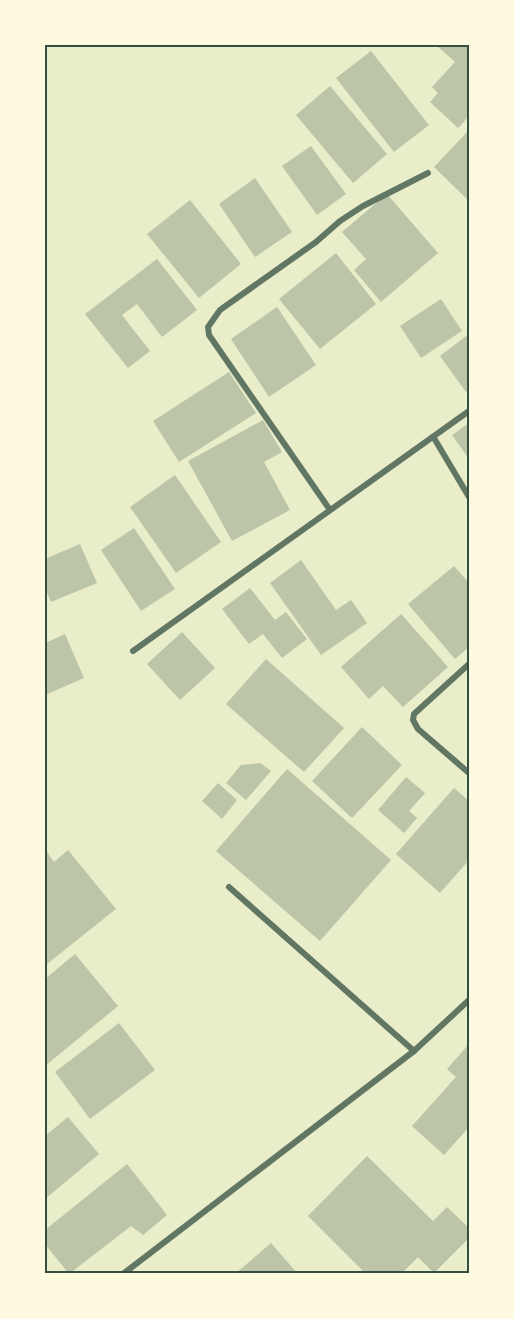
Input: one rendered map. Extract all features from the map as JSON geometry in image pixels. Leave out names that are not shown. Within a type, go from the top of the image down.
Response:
[{"type":"street","points":[[330,510],[209,335],[208,327],[220,310],[316,242],[340,222],[363,206],[428,173]]},
{"type":"street","points":[[134,651],[469,411]]},
{"type":"street","points":[[434,438],[469,497]]},
{"type":"street","points":[[469,664],[414,714],[413,720],[418,729],[469,773]]},
{"type":"street","points":[[229,887],[414,1051]]},
{"type":"street","points":[[123,1274],[414,1051],[469,1000]]},
{"type":"building","points":[[436,45],[469,45],[467,49],[469,51],[469,116],[458,128],[430,102],[438,93],[432,87],[455,62]]},
{"type":"building","points":[[371,51],[429,125],[394,152],[336,78]]},
{"type":"building","points":[[330,86],[387,154],[353,183],[296,115]]},
{"type":"building","points":[[469,130],[469,201],[434,167]]},
{"type":"building","points":[[311,146],[346,194],[317,215],[282,166]]},
{"type":"building","points":[[255,178],[292,232],[255,257],[219,204]]},
{"type":"building","points":[[387,194],[438,253],[381,302],[354,270],[366,259],[342,232]]},
{"type":"building","points":[[190,200],[241,264],[199,298],[147,234]]},
{"type":"building","points":[[336,253],[376,304],[320,349],[279,299]]},
{"type":"building","points":[[157,259],[197,310],[162,337],[137,304],[122,315],[150,351],[128,368],[85,314]]},
{"type":"building","points":[[441,299],[462,331],[421,358],[400,326]]},
{"type":"building","points":[[277,307],[316,365],[269,397],[231,339]]},
{"type":"building","points":[[469,334],[469,390],[466,392],[440,356]]},
{"type":"building","points":[[229,372],[256,413],[179,462],[153,421]]},
{"type":"building","points":[[263,420],[282,452],[264,462],[290,510],[232,541],[188,461]]},
{"type":"building","points":[[469,423],[469,459],[452,435]]},
{"type":"building","points":[[175,475],[221,542],[176,573],[130,507]]},
{"type":"building","points":[[134,528],[175,589],[141,611],[101,550]]},
{"type":"building","points":[[80,544],[97,583],[51,602],[45,587],[45,559]]},
{"type":"building","points":[[301,560],[336,610],[351,600],[367,623],[321,655],[270,583]]},
{"type":"building","points":[[454,566],[469,583],[469,647],[455,659],[408,604]]},
{"type":"building","points":[[250,588],[275,620],[286,612],[307,639],[282,658],[263,634],[249,644],[222,609]]},
{"type":"building","points":[[401,614],[448,667],[403,707],[383,686],[369,699],[341,667]]},
{"type":"building","points":[[182,632],[215,668],[180,700],[147,664]]},
{"type":"building","points":[[65,634],[84,678],[45,695],[45,643]]},
{"type":"building","points":[[266,659],[344,728],[304,772],[226,704]]},
{"type":"building","points":[[362,727],[402,765],[352,818],[312,781]]},
{"type":"building","points":[[260,763],[271,771],[246,800],[226,783],[241,765]]},
{"type":"building","points":[[287,769],[391,860],[320,941],[216,851]]},
{"type":"building","points":[[406,777],[425,793],[409,811],[417,818],[404,833],[378,810]]},
{"type":"building","points":[[218,783],[237,800],[222,819],[202,801]]},
{"type":"building","points":[[454,788],[469,801],[469,860],[440,893],[396,854]]},
{"type":"building","points":[[68,850],[116,909],[47,964],[45,962],[45,853],[47,852],[54,862]]},
{"type":"building","points":[[75,954],[118,1006],[45,1066],[45,979]]},
{"type":"building","points":[[119,1023],[155,1070],[90,1119],[55,1072]]},
{"type":"building","points":[[469,1044],[469,1127],[444,1155],[412,1126],[456,1077],[447,1069]]},
{"type":"building","points":[[68,1117],[99,1154],[45,1199],[45,1136]]},
{"type":"building","points":[[367,1156],[433,1221],[447,1207],[469,1228],[469,1238],[434,1273],[418,1257],[401,1274],[366,1274],[308,1216]]},
{"type":"building","points":[[127,1164],[167,1215],[143,1235],[131,1226],[69,1274],[45,1244],[45,1230]]},
{"type":"building","points":[[271,1243],[298,1274],[235,1274]]}]
